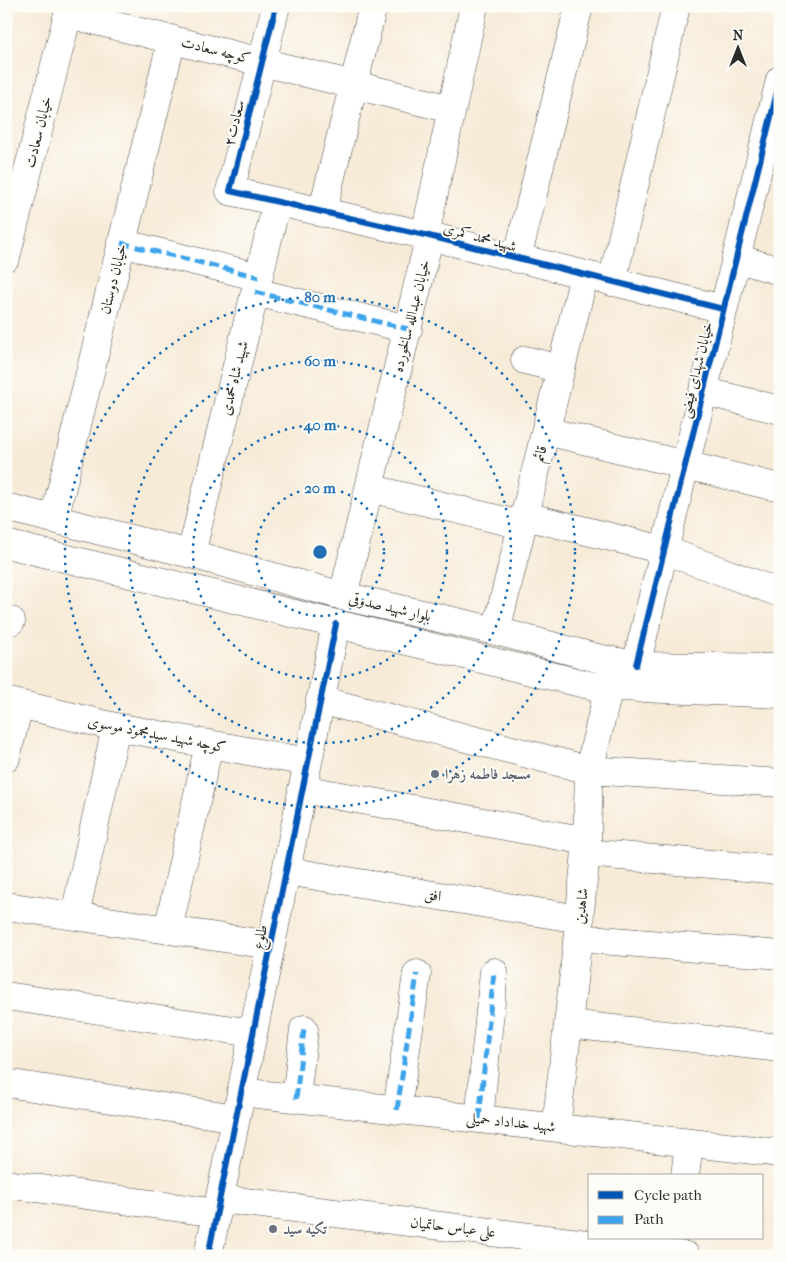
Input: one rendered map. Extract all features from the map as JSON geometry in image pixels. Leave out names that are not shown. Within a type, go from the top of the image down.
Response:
[{"type":"street","name":"سعادت۲","points":[[230,190],[276,6]]},
{"type":"street","points":[[322,213],[373,6]]},
{"type":"street","name":"خیابان عبدالله سالخورده","points":[[336,624],[427,247],[425,235],[474,6]]},
{"type":"street","points":[[517,259],[578,6]]},
{"type":"street","points":[[612,282],[676,6]]},
{"type":"street","name":"کوچه سعادت","points":[[69,10],[172,39],[452,109]]},
{"type":"street","name":"خیابان سعادت","points":[[6,258],[69,10]]},
{"type":"street","name":"خیابان دوستان","points":[[54,519],[172,39]]},
{"type":"street","name":"خیابان شهدای فیضی","points":[[636,665],[736,258],[769,172],[780,80]]},
{"type":"street","name":"شهید محمد کمری","points":[[230,190],[322,213],[425,235],[723,309]]},
{"type":"street","name":"شهید شاه محمدی","points":[[191,554],[277,202]]},
{"type":"street","points":[[121,243],[408,329]]},
{"type":"street","points":[[736,258],[780,271]]},
{"type":"street","name":"قائم","points":[[496,631],[584,276]]},
{"type":"street","points":[[525,360],[561,369]]},
{"type":"street","points":[[703,391],[780,410]]},
{"type":"street","points":[[546,431],[780,488]]},
{"type":"street","points":[[369,488],[664,550],[780,593]]},
{"type":"street","name":"بلوار شهید صدوقی","points":[[6,507],[191,554],[343,596],[496,631],[597,658],[636,665],[780,668]]},
{"type":"street","name":"بلوار شهید صدوقی","points":[[6,544],[593,686],[780,694]]},
{"type":"street","name":"طلوع","points":[[208,1256],[336,624]]},
{"type":"street","name":"شاهدین","points":[[556,1127],[569,1024],[587,847],[589,770],[609,686]]},
{"type":"street","points":[[320,700],[589,770],[780,783]]},
{"type":"street","points":[[6,758],[13,703]]},
{"type":"street","name":"کوچه شهید سیدمحمود موسوی","points":[[13,703],[116,727],[308,762]]},
{"type":"street","points":[[75,915],[116,727]]},
{"type":"street","points":[[168,930],[209,744]]},
{"type":"street","points":[[302,789],[587,847],[780,870]]},
{"type":"street","name":"افق","points":[[286,871],[579,928],[780,955]]},
{"type":"street","points":[[6,906],[271,945]]},
{"type":"street","points":[[479,1119],[494,972]]},
{"type":"street","points":[[397,1110],[417,974]]},
{"type":"street","points":[[6,996],[253,1033]]},
{"type":"street","points":[[569,1024],[780,1048]]},
{"type":"street","points":[[296,1099],[304,1028]]},
{"type":"street","name":"شهید خداداد حمیلی","points":[[6,1083],[239,1105],[296,1099],[780,1153]]},
{"type":"street","points":[[685,1174],[690,1143]]},
{"type":"street","name":"علی عباس حاتمیان","points":[[6,1184],[679,1250]]},
{"type":"marked path","points":[[121,243],[259,277]]},
{"type":"marked path","points":[[255,292],[408,329]]},
{"type":"marked path","points":[[479,1119],[494,972]]},
{"type":"marked path","points":[[397,1110],[417,974]]},
{"type":"marked path","points":[[296,1099],[304,1029]]},
{"type":"cycle path","points":[[276,6],[230,191],[425,235],[723,309]]},
{"type":"cycle path","points":[[636,665],[780,80]]},
{"type":"cycle path","points":[[208,1256],[336,624]]},
{"type":"place","name":"مسجد فاطمه زهرا","points":[[435,774]]},
{"type":"place","name":"تکیه سید","points":[[273,1229]]}]
